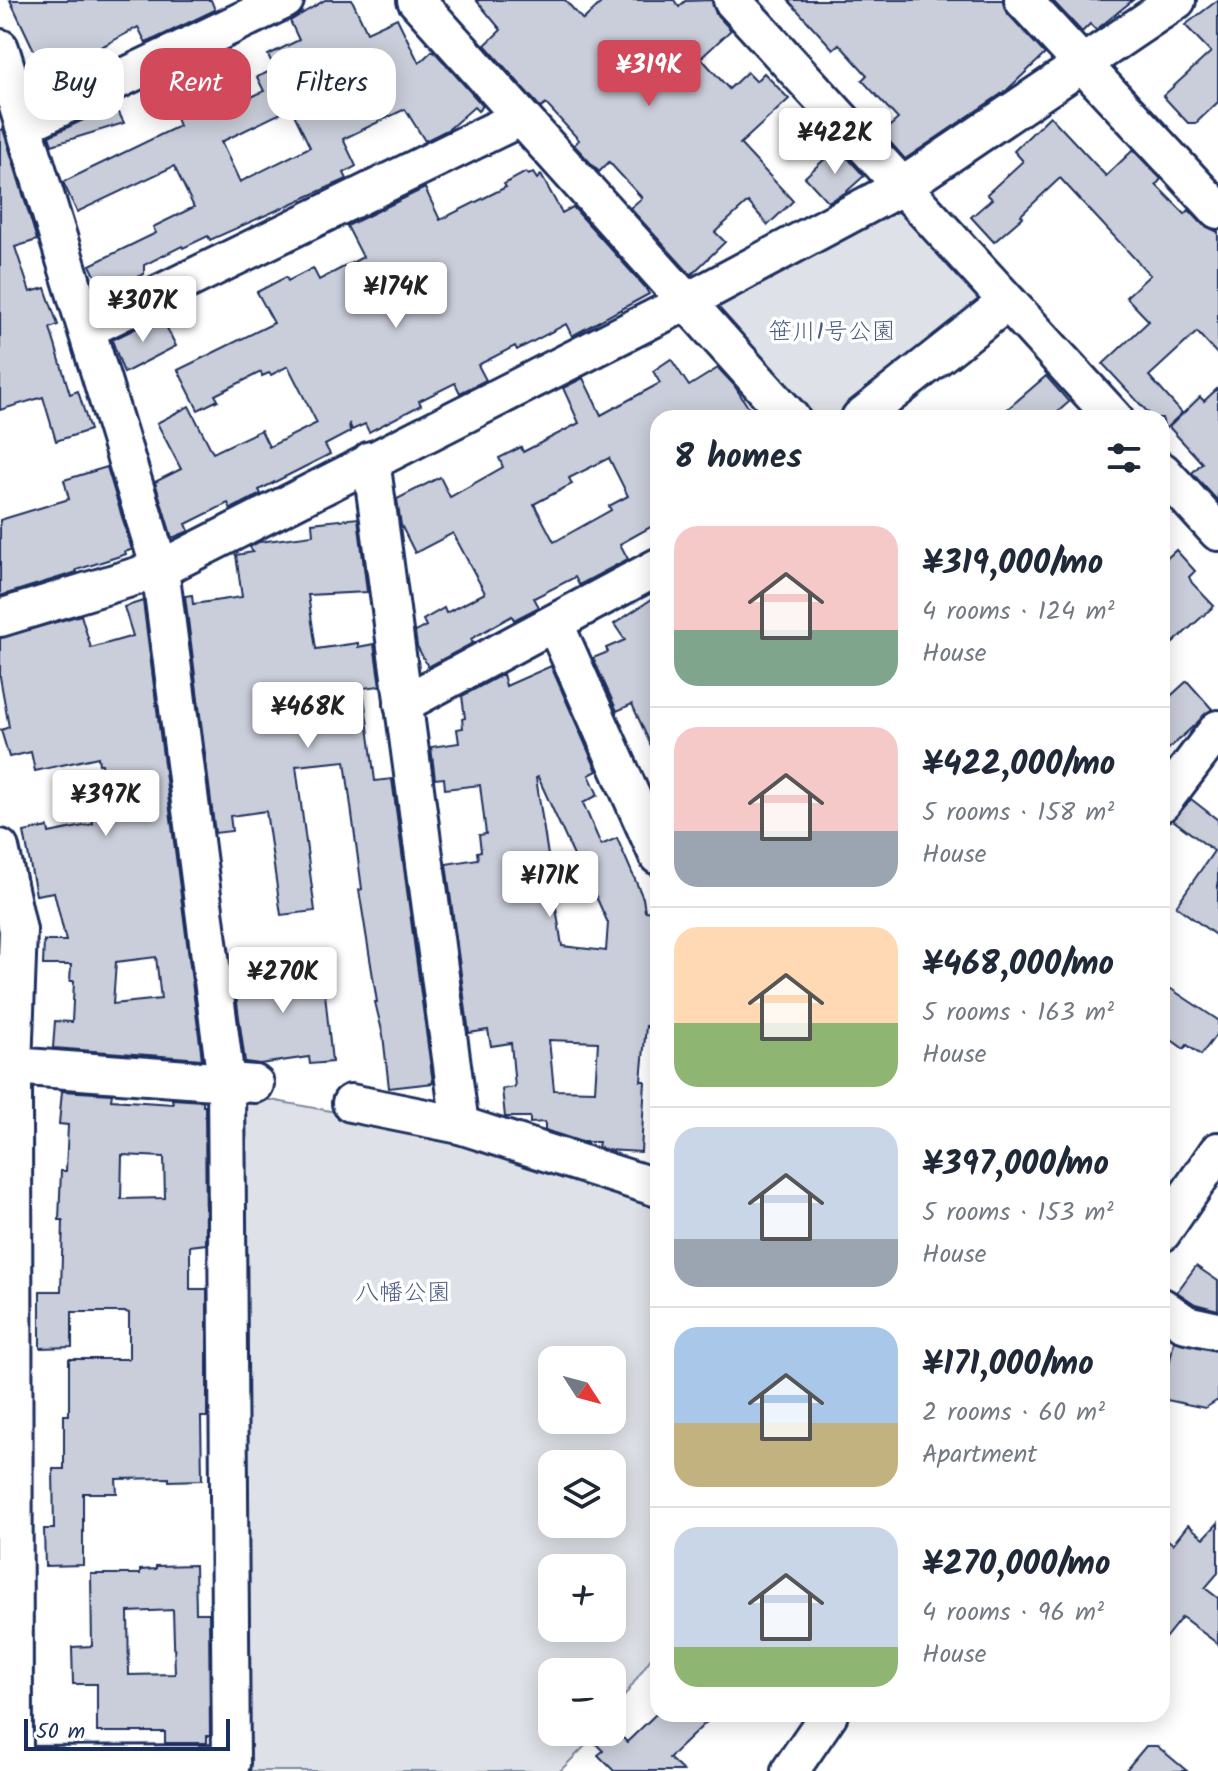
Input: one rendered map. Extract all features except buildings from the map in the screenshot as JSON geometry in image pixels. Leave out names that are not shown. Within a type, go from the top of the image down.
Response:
[{"type":"street","points":[[24,125],[285,0]]},
{"type":"street","points":[[416,0],[784,410]]},
{"type":"street","points":[[732,0],[1107,410]]},
{"type":"street","points":[[1023,0],[1218,210]]},
{"type":"street","points":[[0,618],[160,569],[688,301],[901,187],[1177,0]]},
{"type":"street","points":[[0,48],[160,569],[241,1082],[231,1764],[14,1768],[7,1509],[13,1066],[18,930],[0,848]]},
{"type":"street","points":[[87,329],[520,118]]},
{"type":"street","points":[[870,410],[1007,302]]},
{"type":"street","points":[[371,460],[460,1125]]},
{"type":"street","points":[[1170,480],[1218,532]]},
{"type":"street","points":[[403,704],[650,571]]},
{"type":"street","points":[[555,624],[650,838]]},
{"type":"street","points":[[1170,792],[1218,729]]},
{"type":"street","points":[[13,1066],[241,1082]]},
{"type":"street","points":[[351,1103],[460,1125],[650,1184]]},
{"type":"street","points":[[1170,1221],[1218,1151]]},
{"type":"street","points":[[1170,1313],[1186,1324],[1218,1331]]},
{"type":"street","points":[[790,1771],[824,1722]]},
{"type":"green space","name":"笹川1号公園","points":[[893,212],[904,213],[982,300],[854,410],[799,410],[714,314],[718,304]]},
{"type":"green space","name":"八幡公園","points":[[244,1095],[450,1133],[650,1197],[650,1659],[626,1694],[626,1658],[538,1658],[538,1746],[585,1746],[560,1771],[246,1771],[250,1748]]}]
